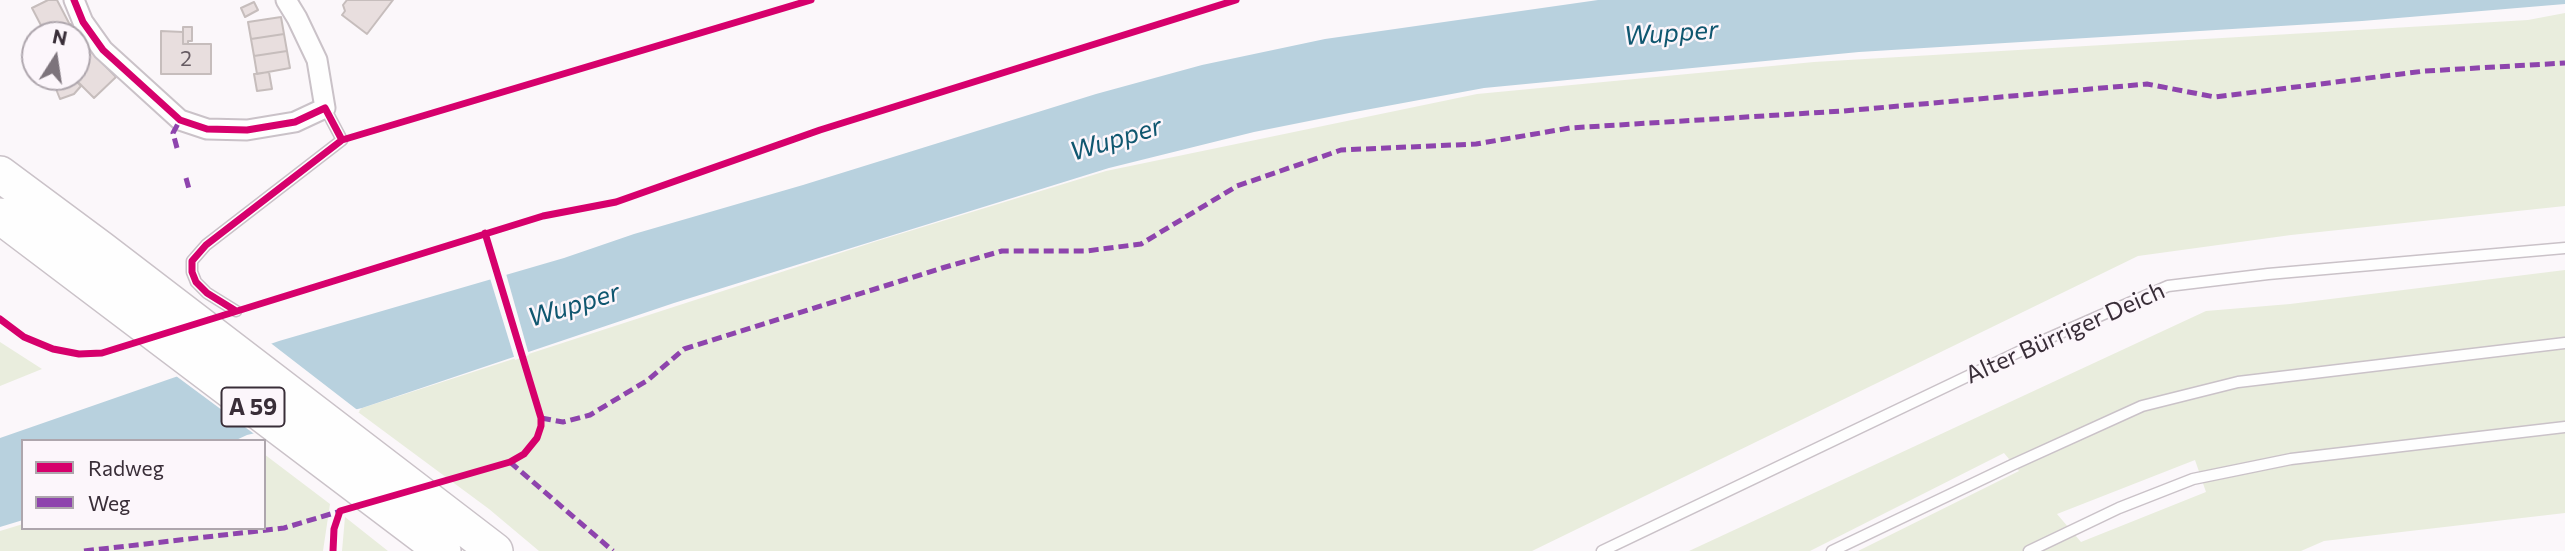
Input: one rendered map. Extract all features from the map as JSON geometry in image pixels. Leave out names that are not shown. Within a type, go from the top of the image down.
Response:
[{"type":"highway","name":"A 59","points":[[0,174],[101,249],[455,540]]},
{"type":"highway","name":"A 59","points":[[0,216],[63,264],[455,540],[495,551]]},
{"type":"street","points":[[74,0],[83,22],[103,50],[180,120],[207,129],[247,130],[295,122],[325,108],[317,60],[286,0]]},
{"type":"lane","points":[[236,311],[207,293],[196,282],[192,261],[205,245],[342,140],[325,108]]},
{"type":"lane","name":"Alter Bürriger Deich","points":[[1602,551],[2021,351],[2168,286],[2268,274],[2565,248]]},
{"type":"lane","points":[[1832,551],[2142,406],[2238,382],[2565,343]]},
{"type":"lane","points":[[2029,551],[2119,508],[2193,479],[2291,460],[2565,427]]},
{"type":"green space","points":[[2565,13],[2565,206],[2291,235],[2138,256],[1532,551],[539,551],[489,509],[358,412],[362,408],[877,241],[1106,171],[1477,94],[1814,62],[2528,20]]},
{"type":"green space","points":[[2565,270],[2565,513],[2324,541],[2301,551],[1858,551],[2019,471],[2004,453],[1810,551],[1689,551],[2206,311],[2290,304]],"holes":[[[2195,460],[2206,492],[2081,542],[2057,514]]]},
{"type":"green space","points":[[0,342],[42,369],[0,386]]},
{"type":"green space","points":[[266,456],[330,504],[323,551],[0,551],[0,531],[21,525],[21,530],[266,530]]},
{"type":"green space","points":[[345,517],[388,551],[342,551]]},
{"type":"water","name":"Wupper","points":[[1598,0],[2565,0],[2565,4],[2362,21],[1859,52],[1484,88],[1254,132],[1109,168],[674,303],[362,408],[238,439],[21,439],[21,521],[0,527],[0,438],[279,341],[564,258],[634,234],[803,185],[1096,94],[1202,65],[1325,39]]},
{"type":"pier","points":[[505,270],[529,355],[515,360],[489,275]]},
{"type":"pier","points":[[268,341],[360,412],[257,436],[172,373]]},
{"type":"building","points":[[48,0],[57,0],[68,21],[39,21],[32,8]]},
{"type":"building","points":[[347,0],[393,0],[367,34],[342,15],[345,11],[343,5]]},
{"type":"building","points":[[254,2],[258,10],[245,17],[241,8]]},
{"type":"building","points":[[281,17],[284,34],[251,39],[248,22]]},
{"type":"building","points":[[183,27],[192,27],[192,41],[188,41],[188,44],[183,44]]},
{"type":"building","points":[[161,31],[183,32],[183,44],[211,44],[211,74],[161,74]]},
{"type":"building","points":[[284,34],[287,51],[254,56],[251,39]]},
{"type":"building","points":[[91,51],[116,77],[94,98],[87,91],[91,91]]},
{"type":"building","points":[[287,51],[290,68],[257,74],[254,56]]},
{"type":"building","points":[[269,72],[272,89],[257,91],[254,74]]},
{"type":"building","points":[[57,91],[77,91],[74,94],[60,99]]},
{"type":"marked path","points":[[541,418],[563,422],[590,415],[648,380],[684,349],[942,268],[1002,251],[1086,251],[1141,244],[1237,186],[1341,150],[1476,144],[1570,128],[1843,111],[2147,84],[2215,97],[2425,71],[2565,63]]},
{"type":"marked path","points":[[177,148],[173,133],[180,120]]},
{"type":"marked path","points":[[186,178],[189,189]]},
{"type":"marked path","points":[[510,462],[613,551]]},
{"type":"marked path","points":[[84,551],[284,528],[344,510]]},
{"type":"cycle path","points":[[74,0],[83,22],[103,50],[180,120],[207,129],[247,130],[295,122],[325,108],[342,140]]},
{"type":"cycle path","points":[[236,311],[207,293],[196,282],[192,261],[206,245],[342,140],[811,0]]},
{"type":"cycle path","points":[[0,319],[24,337],[53,349],[79,354],[102,353],[543,216],[616,202],[820,130],[1236,0]]},
{"type":"cycle path","points":[[333,551],[334,529],[340,511],[510,462],[524,454],[537,438],[541,418],[485,233]]}]
